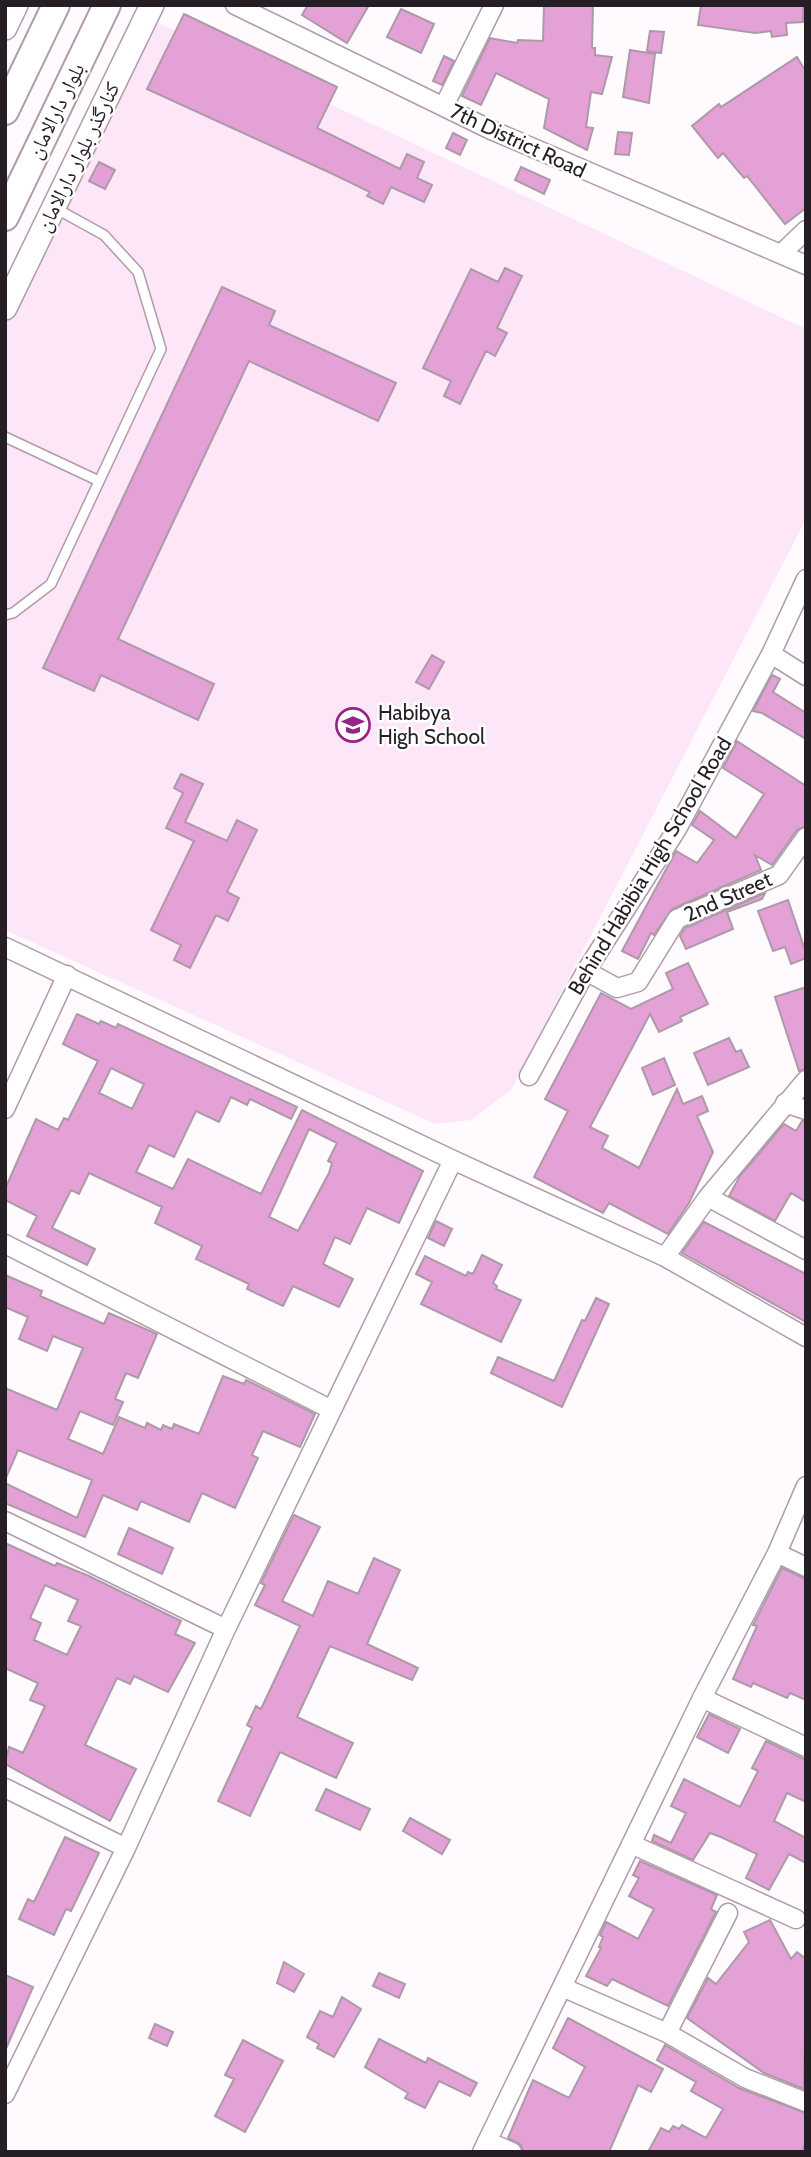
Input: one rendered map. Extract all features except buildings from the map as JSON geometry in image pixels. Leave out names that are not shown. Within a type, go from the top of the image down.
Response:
[{"type":"main road","points":[[5,111],[56,5]]},
{"type":"main road","name":"بلوار دارالامان","points":[[5,216],[107,5]]},
{"type":"main road","points":[[20,80],[61,100]]},
{"type":"street","points":[[5,28],[16,5]]},
{"type":"street","name":"کنارگذر بلوار دارالامان","points":[[5,308],[152,5]]},
{"type":"street","name":"7th District Road","points":[[235,5],[605,181],[806,265]]},
{"type":"street","points":[[444,106],[495,5]]},
{"type":"street","points":[[781,254],[806,230]]},
{"type":"street","name":"Behind Habibia High School Road","points":[[529,1076],[586,971],[677,829],[771,654],[806,579]]},
{"type":"street","points":[[771,654],[806,676]]},
{"type":"street","name":"2nd Street","points":[[586,971],[617,988],[638,982],[677,919],[779,875],[806,837]]},
{"type":"street","points":[[5,947],[453,1160],[665,1257],[806,1337]]},
{"type":"street","points":[[5,1109],[67,975]]},
{"type":"street","points":[[665,1257],[708,1197],[806,1080]]},
{"type":"street","points":[[785,1103],[806,1110]]},
{"type":"street","points":[[5,2094],[9,2074],[126,1848],[226,1629],[453,1160]]},
{"type":"street","points":[[708,1197],[806,1250]]},
{"type":"street","points":[[5,1244],[332,1410]]},
{"type":"street","points":[[512,2152],[485,2146],[702,1698],[777,1553],[806,1486]]},
{"type":"street","points":[[5,1521],[226,1629]]},
{"type":"street","points":[[777,1553],[806,1567]]},
{"type":"street","points":[[702,1698],[806,1747]]},
{"type":"street","points":[[5,1788],[126,1848]]},
{"type":"street","points":[[631,1844],[796,1920]]},
{"type":"street","points":[[667,2033],[728,1913]]},
{"type":"street","points":[[562,1987],[667,2033],[745,2077],[806,2102]]},
{"type":"lane","points":[[5,615],[13,614],[51,584],[161,349],[138,272],[104,235],[54,208]]},
{"type":"lane","points":[[5,437],[99,481]]},
{"type":"shaded area","name":"Habibya High School","points":[[150,19],[806,329],[806,519],[511,1090],[471,1120],[435,1124],[5,930],[5,327]]},
{"type":"place","name":"Habibya High School","points":[[353,725]]}]
